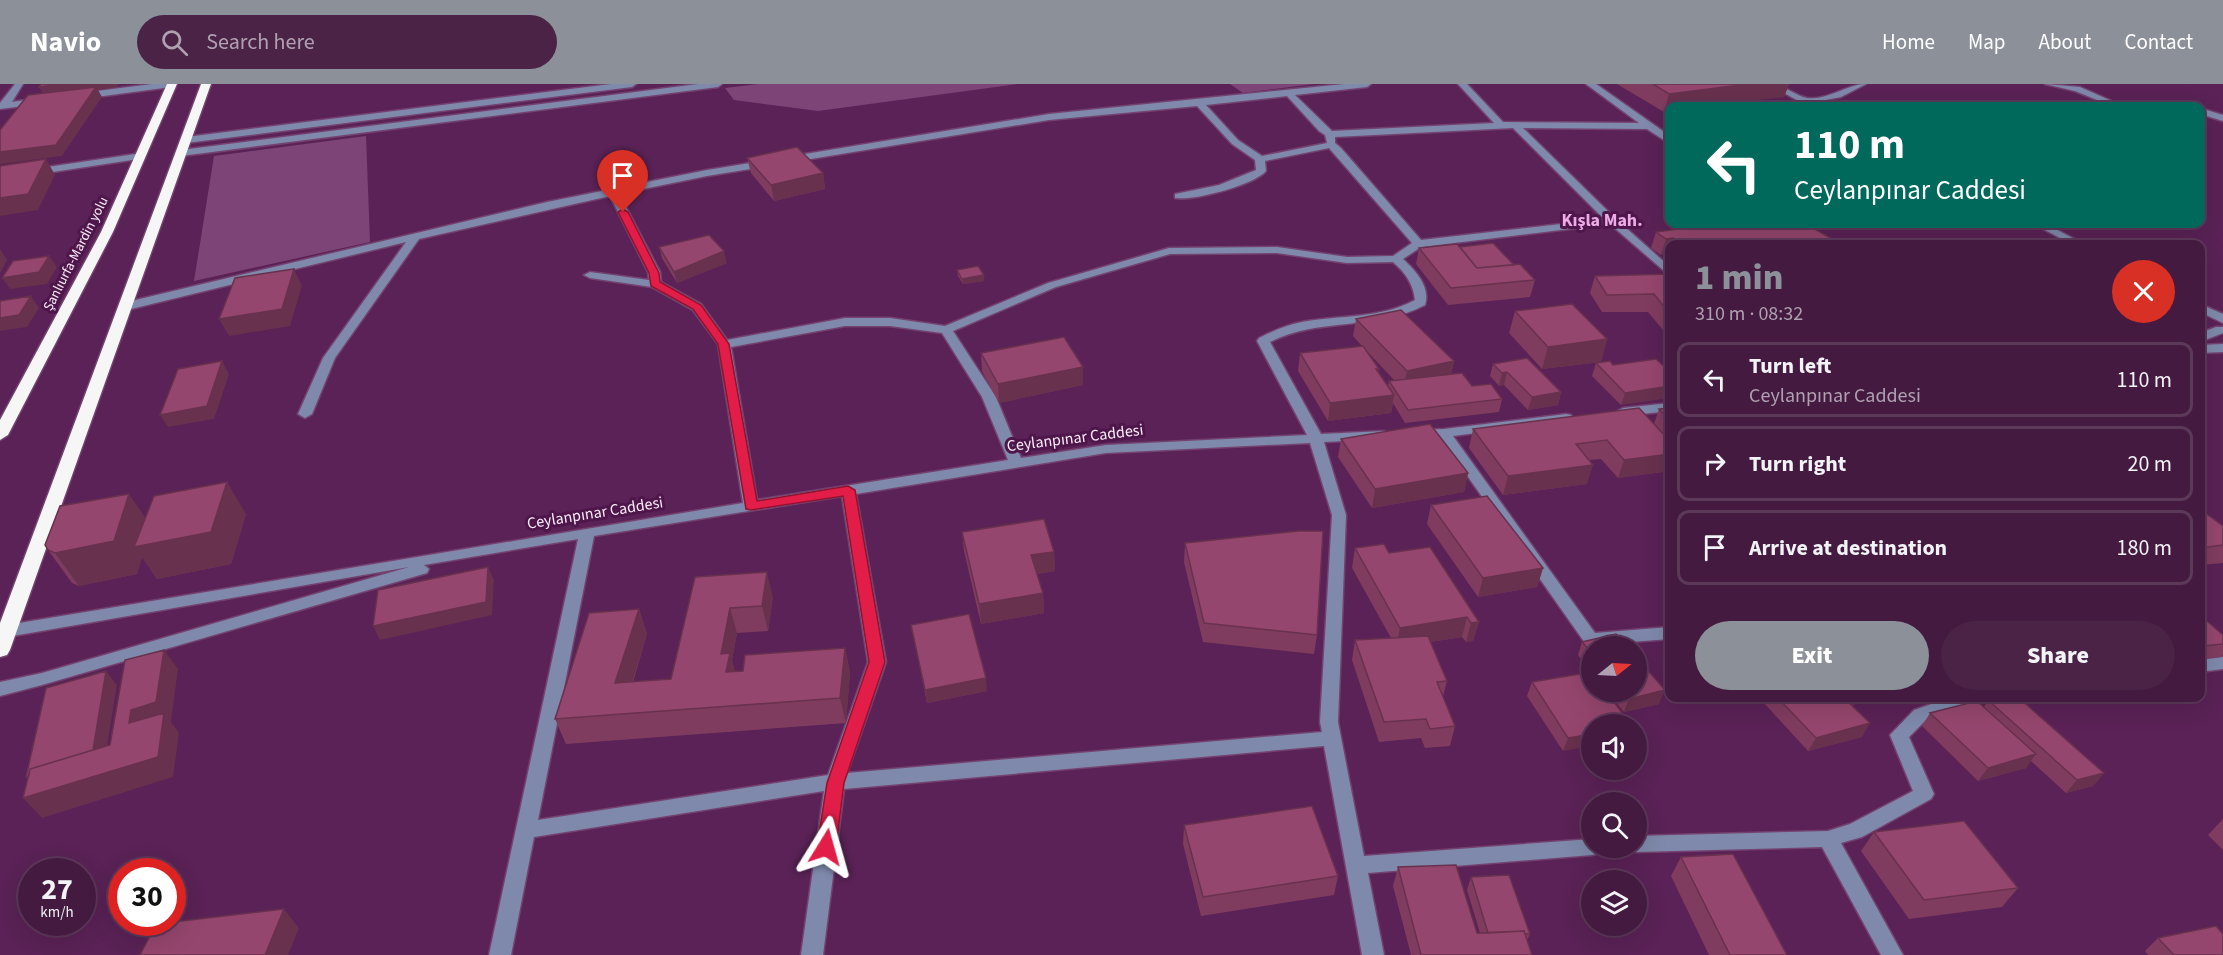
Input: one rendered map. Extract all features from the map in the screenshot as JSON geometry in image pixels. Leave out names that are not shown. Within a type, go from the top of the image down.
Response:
[{"type":"highway","name":"Şanlıurfa-Mardin yolu","points":[[0,435],[107,232],[142,156],[171,84]]},
{"type":"highway","points":[[0,650],[4,628],[127,306],[206,84]]},
{"type":"street","points":[[3,105],[19,84]]},
{"type":"street","points":[[71,97],[171,84]]},
{"type":"street","points":[[184,146],[632,84]]},
{"type":"street","points":[[184,146],[718,84]]},
{"type":"street","points":[[127,306],[613,192],[799,157],[1038,119],[1367,84]]},
{"type":"street","points":[[1462,84],[1501,125]]},
{"type":"street","points":[[1590,84],[1665,138]]},
{"type":"street","points":[[1772,84],[1809,102]]},
{"type":"street","points":[[1804,100],[1838,95],[1862,84]]},
{"type":"street","points":[[2049,84],[2076,86],[2110,102]]},
{"type":"street","points":[[1289,93],[1322,129],[1330,134],[1501,125],[1648,126]]},
{"type":"street","points":[[3,105],[49,100]]},
{"type":"street","points":[[1199,103],[1235,142],[1260,159],[1331,146],[1338,150],[1419,244]]},
{"type":"street","points":[[2205,113],[2223,118]]},
{"type":"street","points":[[1516,126],[1612,221],[1665,269]]},
{"type":"street","points":[[1330,134],[1331,146]]},
{"type":"street","points":[[0,177],[142,156]]},
{"type":"street","points":[[1179,196],[1221,188],[1257,175],[1261,171],[1260,159]]},
{"type":"street","points":[[613,192],[654,273],[655,284]]},
{"type":"street","points":[[724,344],[845,322],[890,322],[946,330],[1052,285],[1169,251],[1277,250],[1347,260],[1396,259],[1419,244],[1612,221]]},
{"type":"street","points":[[2047,228],[2071,240]]},
{"type":"street","points":[[305,414],[329,358],[415,237]]},
{"type":"street","points":[[1373,955],[1329,722],[1339,515],[1315,436],[1263,341],[1274,334],[1308,324],[1385,315],[1411,309],[1421,302],[1415,275],[1396,259]]},
{"type":"street","points":[[590,275],[655,284],[697,307],[724,344],[751,506]]},
{"type":"street","points":[[2205,312],[2222,326],[2205,335]]},
{"type":"street","points":[[946,330],[989,398],[1016,463]]},
{"type":"street","points":[[2205,349],[2223,348]]},
{"type":"street","points":[[1612,413],[1665,408]]},
{"type":"street","name":"Ceylanpınar Caddesi","points":[[490,548],[1106,449],[1315,436],[1444,433],[1578,417]]},
{"type":"street","points":[[1444,433],[1591,639],[1665,633]]},
{"type":"street","points":[[812,955],[835,783],[877,662],[848,490]]},
{"type":"street","points":[[500,955],[587,533]]},
{"type":"street","points":[[4,628],[490,548]]},
{"type":"street","points":[[0,688],[42,679],[490,548]]},
{"type":"street","points":[[2205,665],[2223,663]]},
{"type":"street","points":[[1647,844],[1828,839],[1856,831],[1924,794],[1899,735],[1920,715],[1956,702]]},
{"type":"street","points":[[526,830],[835,783],[1332,738]]},
{"type":"street","points":[[1828,839],[1892,955]]},
{"type":"street","points":[[1357,865],[1581,848]]},
{"type":"shaded area","points":[[758,84],[1018,84],[818,111],[734,100],[725,88]]},
{"type":"shaded area","points":[[1230,84],[1314,84],[1243,93]]},
{"type":"shaded area","points":[[366,136],[370,242],[194,281],[214,156]]},
{"type":"building","points":[[41,84],[61,84],[39,87]]},
{"type":"building","points":[[1653,84],[1748,84],[1669,94]]},
{"type":"building","points":[[96,87],[56,145],[0,152],[0,130],[28,95]]},
{"type":"building","points":[[797,147],[823,173],[771,185],[747,158]]},
{"type":"building","points":[[46,159],[28,194],[0,198],[0,166]]},
{"type":"building","points":[[1686,228],[1813,228],[1834,240],[1675,240],[1666,239],[1656,232]]},
{"type":"building","points":[[709,235],[724,251],[674,272],[659,247]]},
{"type":"building","points":[[1493,243],[1514,265],[1477,268],[1460,247]]},
{"type":"building","points":[[1457,244],[1477,268],[1520,264],[1535,280],[1451,288],[1419,248]]},
{"type":"building","points":[[49,256],[39,272],[2,278],[13,261]]},
{"type":"building","points":[[978,266],[984,275],[962,279],[957,270]]},
{"type":"building","points":[[294,269],[282,309],[219,319],[235,278]]},
{"type":"building","points":[[1665,274],[1665,308],[1654,294],[1607,295],[1595,276]]},
{"type":"building","points":[[31,296],[19,315],[0,318],[0,301]]},
{"type":"building","points":[[1572,304],[1607,339],[1548,347],[1515,311]]},
{"type":"building","points":[[1401,310],[1454,361],[1407,371],[1356,319]]},
{"type":"building","points":[[1064,337],[1083,367],[998,384],[981,353]]},
{"type":"building","points":[[1363,346],[1394,395],[1330,403],[1300,353]]},
{"type":"building","points":[[1527,358],[1561,392],[1532,397],[1507,372],[1502,373],[1493,364]]},
{"type":"building","points":[[1656,359],[1665,367],[1665,387],[1625,393],[1596,363],[1610,361],[1613,365]]},
{"type":"building","points":[[222,361],[207,406],[160,415],[178,369]]},
{"type":"building","points":[[1462,373],[1472,386],[1491,384],[1502,399],[1408,410],[1389,381]]},
{"type":"building","points":[[1639,408],[1665,436],[1665,455],[1624,460],[1607,440],[1576,444],[1593,465],[1508,476],[1473,429]]},
{"type":"building","points":[[1430,424],[1468,473],[1375,489],[1341,439]]},
{"type":"building","points":[[227,482],[211,532],[134,547],[154,496]]},
{"type":"building","points":[[129,494],[114,541],[55,553],[48,550],[45,545],[60,506]]},
{"type":"building","points":[[1487,496],[1543,568],[1483,578],[1431,505]]},
{"type":"building","points":[[2205,513],[2223,526],[2223,545],[2205,547]]},
{"type":"building","points":[[1044,519],[1054,552],[1031,555],[1043,593],[979,604],[962,532]]},
{"type":"building","points":[[1298,531],[1323,531],[1317,635],[1204,623],[1185,543]]},
{"type":"building","points":[[1384,544],[1389,553],[1430,547],[1479,622],[1471,623],[1467,617],[1400,628],[1355,548]]},
{"type":"building","points":[[488,567],[486,602],[373,626],[378,590]]},
{"type":"building","points":[[767,572],[762,606],[730,608],[721,654],[730,653],[726,672],[743,671],[745,655],[845,648],[840,698],[555,719],[589,613],[639,609],[615,683],[671,679],[695,577]]},
{"type":"building","points":[[969,614],[986,678],[925,690],[911,625]]},
{"type":"building","points":[[2205,619],[2223,635],[2223,644],[2205,646]]},
{"type":"building","points":[[1428,636],[1447,681],[1437,682],[1455,726],[1430,729],[1426,719],[1384,722],[1355,640]]},
{"type":"building","points":[[164,650],[156,702],[131,710],[129,723],[164,713],[158,757],[23,798],[30,769],[110,745],[125,660]]},
{"type":"building","points":[[1647,670],[1665,690],[1647,694]]},
{"type":"building","points":[[106,671],[93,750],[30,769],[29,776],[26,777],[46,688]]},
{"type":"building","points":[[1581,674],[1581,702],[1614,702],[1623,714],[1581,714],[1581,736],[1568,738],[1532,682]]},
{"type":"building","points":[[1782,702],[1848,702],[1870,723],[1816,738]]},
{"type":"building","points":[[1978,702],[2036,754],[1988,768],[1930,713]]},
{"type":"building","points":[[1990,702],[2024,702],[2104,773],[2077,780]]},
{"type":"building","points":[[1312,806],[1338,876],[1203,897],[1184,825]]},
{"type":"building","points":[[1964,821],[2018,888],[1924,900],[1874,832]]},
{"type":"building","points":[[1733,854],[1787,955],[1730,955],[1681,857]]},
{"type":"building","points":[[1456,865],[1477,933],[1524,931],[1532,955],[1421,955],[1398,867]]},
{"type":"building","points":[[1509,875],[1530,934],[1525,934],[1524,931],[1488,933],[1471,877]]},
{"type":"building","points":[[284,909],[265,955],[140,955],[150,936],[186,936],[186,920]]},
{"type":"building","points":[[2216,926],[2223,934],[2223,955],[2174,955],[2158,938]]},
{"type":"district","name":"Kışla Mah.","points":[[1602,220]]},
{"type":"route","points":[[623,212],[654,273],[655,284],[697,307],[724,344],[751,506],[848,490],[877,662],[835,783],[826,847]]}]
